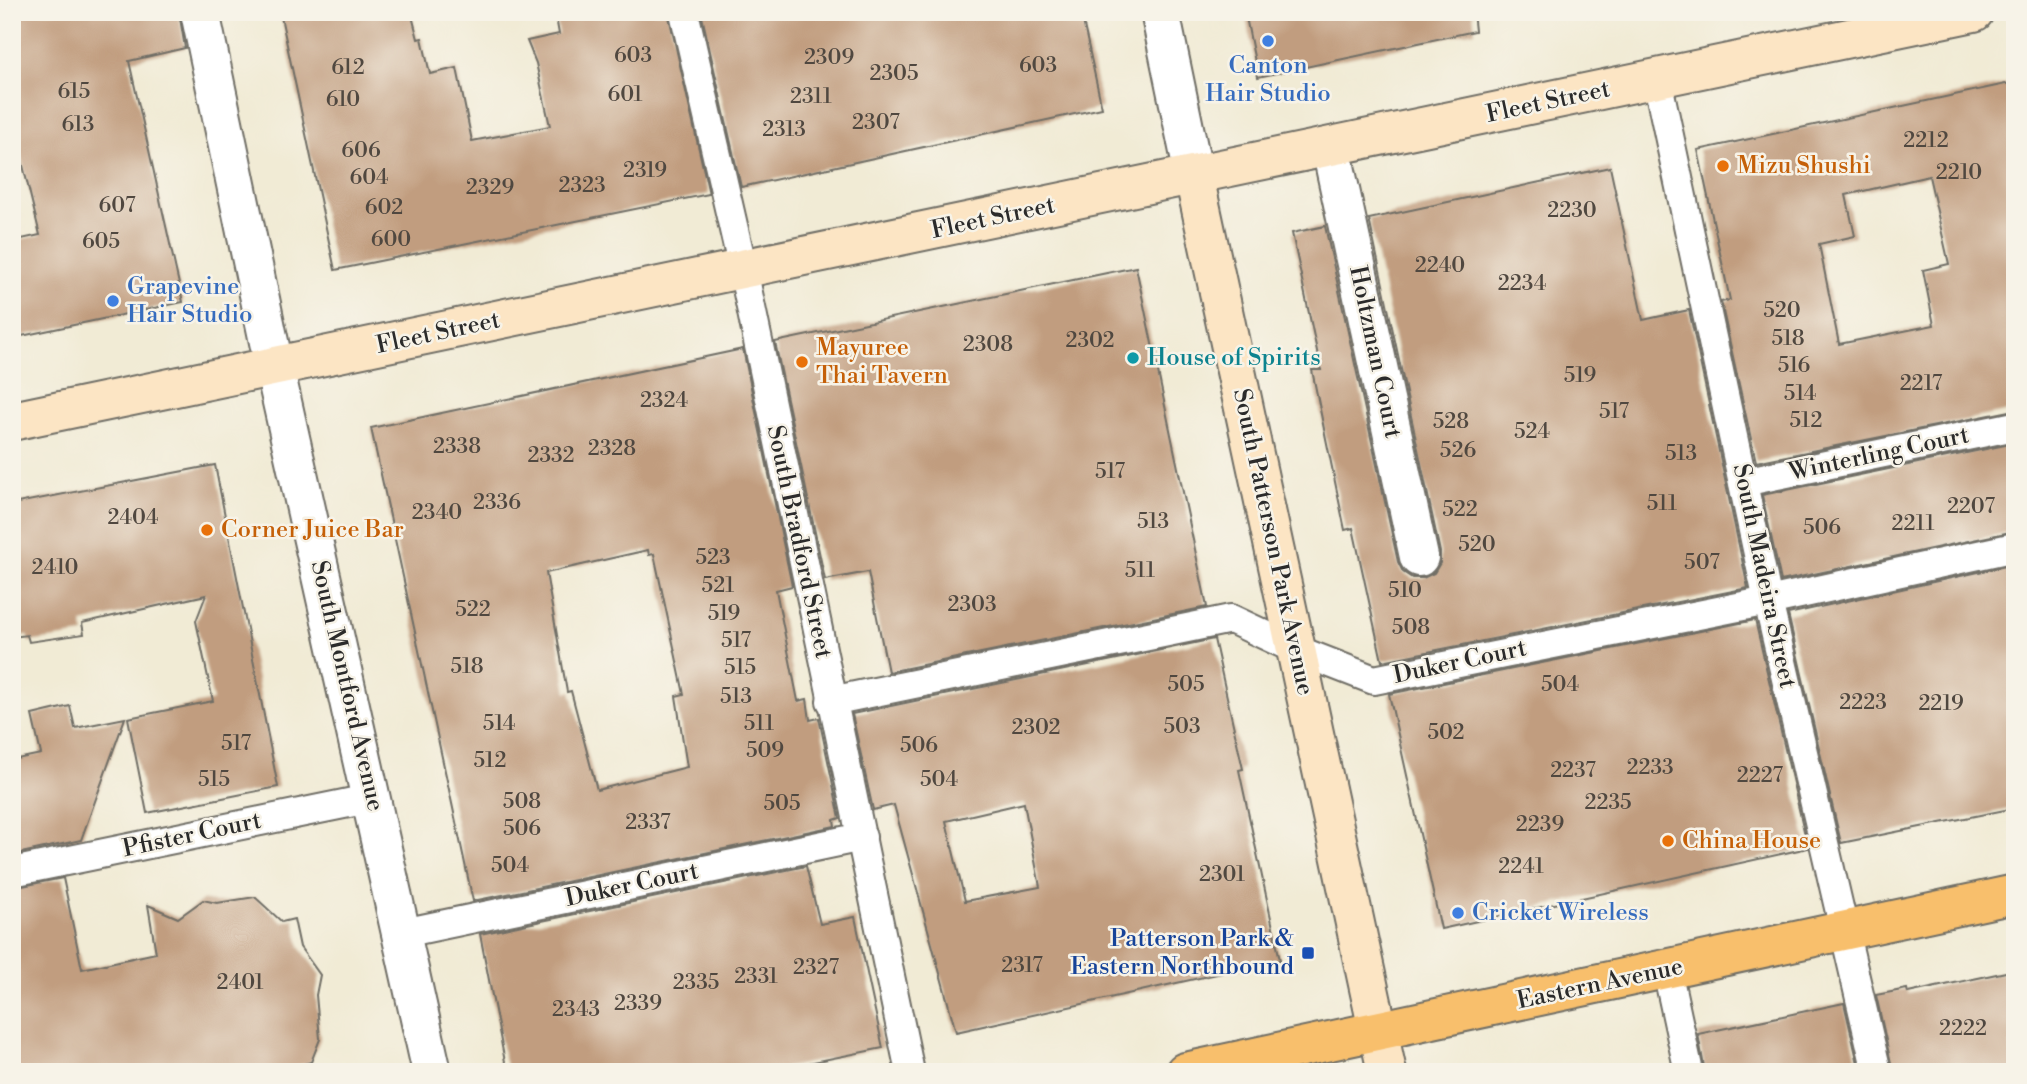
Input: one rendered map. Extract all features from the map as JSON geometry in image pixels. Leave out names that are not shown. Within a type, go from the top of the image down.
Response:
[{"type":"main road","name":"Eastern Avenue","points":[[1185,1072],[2015,894]]},
{"type":"street","name":"South Montford Avenue","points":[[200,12],[274,366],[432,1072]]},
{"type":"street","name":"South Patterson Park Avenue","points":[[1160,12],[1387,1072]]},
{"type":"street","name":"Fleet Street","points":[[12,421],[1973,12]]},
{"type":"street","name":"Holtzman Court","points":[[1331,148],[1419,556]]},
{"type":"lane","name":"South Bradford Street","points":[[684,12],[743,269],[910,1072]]},
{"type":"lane","name":"South Madeira Street","points":[[1657,79],[1768,601],[1877,1072]]},
{"type":"lane","name":"Winterling Court","points":[[1743,482],[2015,426]]},
{"type":"lane","name":"Duker Court","points":[[831,701],[1231,619],[1297,650],[1374,680],[1768,601],[2015,547]]},
{"type":"lane","name":"Pfister Court","points":[[12,872],[373,799]]},
{"type":"lane","name":"Duker Court","points":[[403,933],[862,837]]},
{"type":"lane","points":[[1667,970],[1689,1072]]},
{"type":"building","points":[[12,12],[179,12],[185,48],[129,61],[183,302],[12,338],[12,241],[40,235],[20,153],[12,154]]},
{"type":"building","points":[[280,12],[411,12],[418,39],[422,38],[430,74],[457,68],[472,141],[550,126],[536,63],[527,41],[559,34],[555,12],[668,12],[709,194],[335,270]]},
{"type":"building","points":[[701,12],[1081,12],[1102,108],[741,187]]},
{"type":"building","points":[[1245,12],[1473,12],[1475,31],[1258,77]]},
{"type":"building","points":[[2015,82],[2015,410],[1756,462],[1721,302],[1730,300],[1698,150]],"holes":[[[1929,176],[1949,264],[1923,270],[1934,325],[1839,344],[1819,244],[1855,236],[1846,195]]]},
{"type":"building","points":[[1610,167],[1643,320],[1689,310],[1748,588],[1382,661],[1353,528],[1345,530],[1312,370],[1321,370],[1292,233],[1325,226],[1398,562],[1403,572],[1412,578],[1423,578],[1434,573],[1440,563],[1440,552],[1369,219]]},
{"type":"building","points":[[1136,267],[1207,607],[888,672],[868,572],[825,580],[775,342]]},
{"type":"building","points":[[743,349],[792,586],[776,590],[798,701],[807,699],[810,720],[819,718],[840,818],[834,820],[835,826],[473,901],[371,428]],"holes":[[[648,550],[649,555],[654,554],[684,694],[676,696],[687,767],[597,790],[571,691],[567,692],[546,573]]]},
{"type":"building","points":[[2015,443],[2015,531],[1781,581],[1762,495]]},
{"type":"building","points":[[215,465],[278,787],[147,813],[128,718],[213,701],[196,621],[206,595],[82,623],[84,634],[29,642],[27,635],[12,637],[12,504]]},
{"type":"building","points":[[2015,564],[2015,808],[1841,843],[1788,614]]},
{"type":"building","points":[[1755,620],[1808,848],[1441,929],[1389,694]]},
{"type":"building","points":[[1214,639],[1243,769],[1239,770],[1280,960],[956,1032],[894,805],[873,810],[852,714]],"holes":[[[1024,803],[1040,887],[965,901],[946,821]]]},
{"type":"building","points":[[70,706],[75,728],[125,718],[81,840],[12,855],[12,760],[41,754],[32,715]]},
{"type":"building","points":[[806,866],[820,924],[855,917],[883,1048],[764,1072],[507,1072],[480,934]]},
{"type":"building","points":[[63,878],[82,969],[156,953],[148,905],[178,918],[203,900],[217,903],[255,897],[282,922],[294,919],[300,947],[320,975],[316,995],[320,1039],[311,1062],[277,1072],[12,1072],[12,888]]},
{"type":"building","points":[[2015,970],[2015,1043],[2010,1044],[2014,1072],[1893,1072],[1876,995],[1907,989],[1908,993]]},
{"type":"building","points":[[1844,1003],[1860,1072],[1705,1072],[1698,1034]]},
{"type":"place","name":"Canton Hair Studio","points":[[1268,41]]},
{"type":"place","name":"Mizu Shushi","points":[[1723,166]]},
{"type":"place","name":"Grapevine Hair Studio","points":[[113,301]]},
{"type":"place","name":"House of Spirits","points":[[1133,358]]},
{"type":"place","name":"Mayuree Thai Tavern","points":[[802,362]]},
{"type":"place","name":"Corner Juice Bar","points":[[207,530]]},
{"type":"place","name":"China House","points":[[1668,841]]},
{"type":"place","name":"Cricket Wireless","points":[[1458,913]]},
{"type":"place","name":"Patterson Park & Eastern Northbound","points":[[1308,953]]}]
